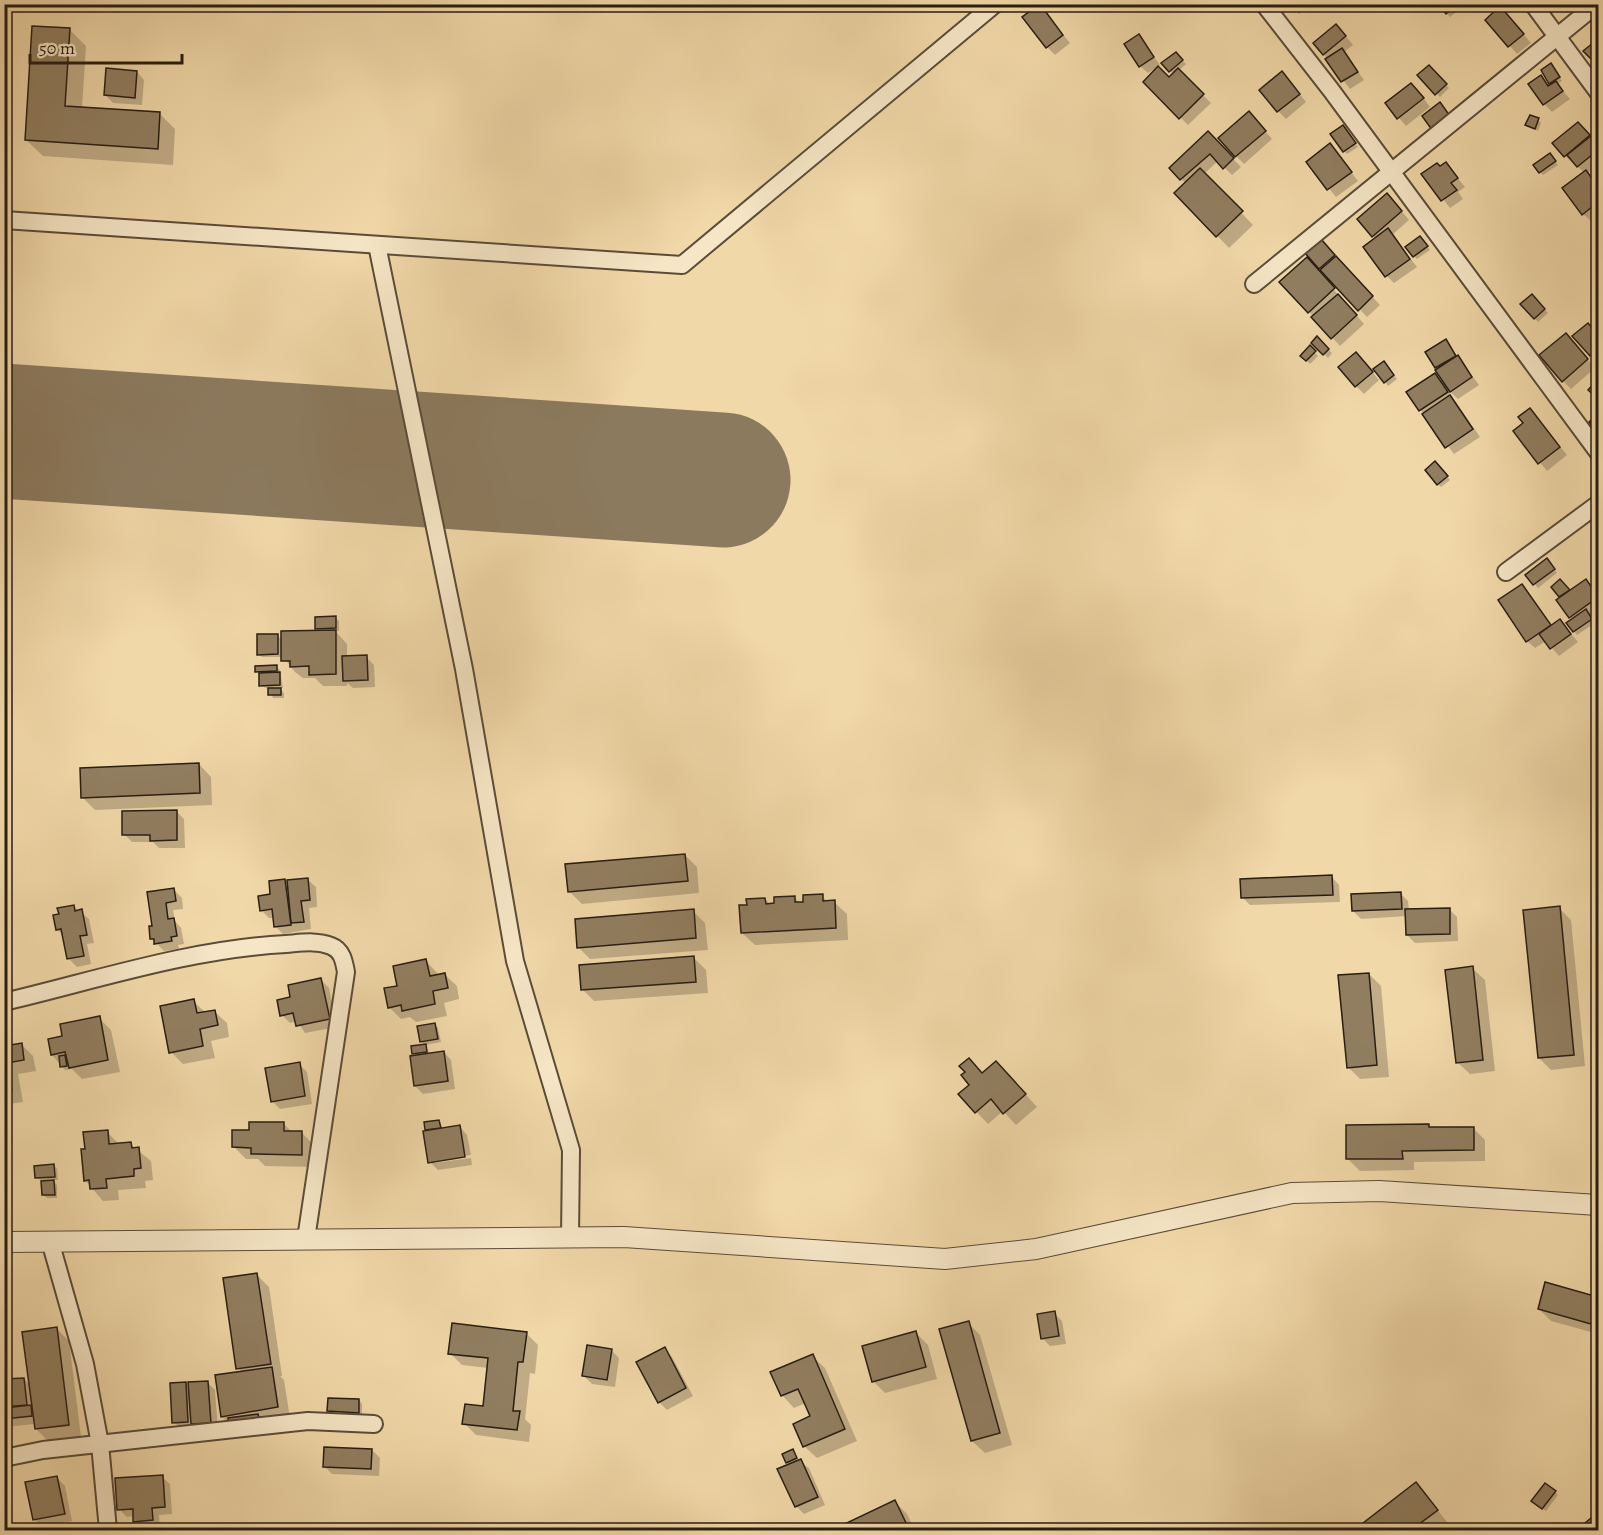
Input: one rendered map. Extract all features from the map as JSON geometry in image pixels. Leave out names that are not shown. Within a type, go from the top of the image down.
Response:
[{"type":"street","points":[[4,220],[682,265],[995,4]]},
{"type":"street","points":[[1264,4],[1599,452]]},
{"type":"street","points":[[1533,4],[1599,92]]},
{"type":"street","points":[[1254,284],[1597,4]]},
{"type":"street","points":[[378,245],[464,669],[515,961],[571,1150],[570,1238]]},
{"type":"street","points":[[1506,572],[1599,504]]},
{"type":"street","points":[[4,1002],[195,955],[264,945],[317,942],[333,946],[344,957],[346,972],[306,1239]]},
{"type":"street","points":[[4,1242],[624,1237],[945,1259],[1035,1249],[1292,1193],[1379,1191],[1599,1205]]},
{"type":"street","points":[[50,1241],[86,1364],[100,1444],[108,1530]]},
{"type":"street","points":[[4,1458],[43,1450],[309,1421],[374,1424]]},
{"type":"building","points":[[1040,4],[1063,35],[1046,48],[1022,17]]},
{"type":"building","points":[[1440,4],[1457,4],[1446,14],[1439,5]]},
{"type":"building","points":[[1500,6],[1524,34],[1508,47],[1485,20]]},
{"type":"building","points":[[1336,24],[1346,36],[1323,55],[1313,43]]},
{"type":"building","points":[[32,26],[70,28],[65,106],[160,112],[158,149],[25,140]]},
{"type":"building","points":[[1139,34],[1154,57],[1139,67],[1124,44]]},
{"type":"building","points":[[1598,39],[1598,53],[1591,59],[1583,51]]},
{"type":"building","points":[[1342,48],[1358,72],[1341,82],[1325,59]]},
{"type":"building","points":[[1176,52],[1183,60],[1169,72],[1161,63]]},
{"type":"building","points":[[1551,63],[1560,77],[1549,84],[1541,70]]},
{"type":"building","points":[[1429,65],[1447,84],[1435,95],[1417,75]]},
{"type":"building","points":[[1158,66],[1169,77],[1178,68],[1204,94],[1179,119],[1143,82]]},
{"type":"building","points":[[106,68],[137,71],[135,98],[104,95]]},
{"type":"building","points":[[1282,71],[1300,94],[1277,112],[1259,90]]},
{"type":"building","points":[[1541,75],[1548,86],[1556,81],[1563,91],[1543,105],[1528,84]]},
{"type":"building","points":[[1411,83],[1424,98],[1397,119],[1385,103]]},
{"type":"building","points":[[1440,102],[1450,116],[1432,130],[1422,116]]},
{"type":"building","points":[[1249,111],[1266,131],[1235,157],[1218,138]]},
{"type":"building","points":[[1530,115],[1539,118],[1535,129],[1525,125]]},
{"type":"building","points":[[1578,122],[1590,135],[1564,157],[1552,143]]},
{"type":"building","points":[[1343,125],[1356,143],[1343,152],[1330,134]]},
{"type":"building","points":[[1208,131],[1234,158],[1223,169],[1210,154],[1180,180],[1169,168]]},
{"type":"building","points":[[1591,136],[1598,150],[1577,167],[1567,155]]},
{"type":"building","points":[[1330,143],[1352,172],[1327,190],[1306,162]]},
{"type":"building","points":[[1550,153],[1556,161],[1539,173],[1533,165]]},
{"type":"building","points":[[1446,162],[1458,178],[1451,183],[1457,190],[1441,201],[1421,174],[1437,163],[1440,166]]},
{"type":"building","points":[[1200,168],[1243,211],[1216,237],[1174,193]]},
{"type":"building","points":[[1586,170],[1598,187],[1598,202],[1582,215],[1562,188]]},
{"type":"building","points":[[1387,193],[1402,211],[1372,237],[1357,219]]},
{"type":"building","points":[[1388,228],[1410,259],[1385,277],[1363,247]]},
{"type":"building","points":[[1420,236],[1428,246],[1413,257],[1405,247]]},
{"type":"building","points":[[1321,239],[1335,255],[1319,269],[1305,253]]},
{"type":"building","points":[[1336,256],[1373,296],[1358,311],[1320,270]]},
{"type":"building","points":[[1307,257],[1335,288],[1308,313],[1279,282]]},
{"type":"building","points":[[1338,294],[1357,315],[1331,339],[1311,317]]},
{"type":"building","points":[[1532,294],[1545,309],[1534,319],[1520,304]]},
{"type":"building","points":[[1588,323],[1598,335],[1598,349],[1590,356],[1572,336]]},
{"type":"building","points":[[1566,333],[1588,359],[1562,382],[1539,355]]},
{"type":"building","points":[[1317,336],[1329,349],[1323,355],[1311,343]]},
{"type":"building","points":[[1446,339],[1456,356],[1435,368],[1425,352]]},
{"type":"building","points":[[1310,345],[1316,351],[1306,361],[1300,356]]},
{"type":"building","points":[[1356,352],[1373,372],[1355,387],[1338,367]]},
{"type":"building","points":[[1458,355],[1472,377],[1450,392],[1435,370]]},
{"type":"building","points":[[1384,361],[1394,375],[1384,383],[1373,369]]},
{"type":"building","points":[[1435,373],[1448,392],[1419,411],[1406,392]]},
{"type":"building","points":[[1598,379],[1598,397],[1597,398],[1588,390]]},
{"type":"building","points":[[1450,395],[1473,429],[1445,448],[1422,414]]},
{"type":"building","points":[[1530,408],[1560,447],[1538,464],[1513,431],[1523,423],[1518,417]]},
{"type":"building","points":[[1598,415],[1598,435],[1589,422]]},
{"type":"building","points":[[1435,461],[1448,476],[1437,485],[1425,470]]},
{"type":"building","points":[[1547,558],[1555,569],[1533,585],[1525,575]]},
{"type":"building","points":[[1560,579],[1570,590],[1559,597],[1551,587]]},
{"type":"building","points":[[1586,579],[1598,597],[1569,618],[1556,600]]},
{"type":"building","points":[[1522,584],[1551,625],[1526,642],[1498,600]]},
{"type":"building","points":[[1586,609],[1592,619],[1573,632],[1566,623]]},
{"type":"building","points":[[336,616],[336,628],[315,629],[315,617]]},
{"type":"building","points":[[1560,619],[1571,634],[1550,649],[1539,634]]},
{"type":"building","points":[[336,630],[336,674],[309,675],[309,666],[290,667],[290,661],[281,661],[281,631]]},
{"type":"building","points":[[257,634],[278,634],[278,654],[257,655]]},
{"type":"building","points":[[367,655],[368,680],[343,681],[342,656]]},
{"type":"building","points":[[277,665],[277,671],[255,672],[255,666]]},
{"type":"building","points":[[280,672],[280,685],[259,686],[259,673]]},
{"type":"building","points":[[268,688],[281,688],[281,695],[268,695]]},
{"type":"building","points":[[199,763],[200,793],[81,798],[80,768]]},
{"type":"building","points":[[177,810],[177,840],[150,841],[150,835],[122,835],[122,811]]},
{"type":"building","points":[[685,854],[688,881],[568,892],[565,864]]},
{"type":"building","points":[[1332,875],[1333,895],[1241,898],[1240,879]]},
{"type":"building","points":[[308,878],[310,900],[301,901],[304,922],[291,923],[287,880]]},
{"type":"building","points":[[285,879],[291,925],[274,927],[272,909],[260,911],[258,896],[270,894],[269,881]]},
{"type":"building","points":[[174,888],[176,901],[166,903],[168,919],[174,918],[177,936],[171,937],[172,941],[154,944],[154,939],[150,939],[149,926],[152,926],[147,892]]},
{"type":"building","points":[[1401,892],[1402,909],[1352,911],[1351,894]]},
{"type":"building","points":[[823,894],[823,901],[835,900],[836,928],[741,933],[739,905],[747,905],[746,899],[765,898],[766,904],[774,903],[774,897],[795,896],[795,902],[803,902],[803,895]]},
{"type":"building","points":[[74,905],[75,911],[82,909],[87,935],[80,936],[84,956],[67,959],[61,929],[56,930],[53,915],[59,914],[57,908]]},
{"type":"building","points":[[1560,906],[1574,1055],[1538,1058],[1523,910]]},
{"type":"building","points":[[1450,908],[1450,934],[1406,935],[1405,909]]},
{"type":"building","points":[[694,909],[696,938],[577,948],[575,919]]},
{"type":"building","points":[[694,956],[696,982],[581,990],[579,965]]},
{"type":"building","points":[[426,959],[430,976],[445,973],[448,988],[433,991],[435,1004],[402,1011],[401,1005],[388,1008],[384,988],[397,986],[393,966]]},
{"type":"building","points":[[1473,966],[1483,1060],[1456,1063],[1445,970]]},
{"type":"building","points":[[1369,973],[1377,1065],[1347,1068],[1338,975]]},
{"type":"building","points":[[321,978],[330,1019],[296,1026],[293,1013],[280,1016],[277,1000],[290,997],[288,985]]},
{"type":"building","points":[[194,999],[197,1013],[215,1010],[218,1025],[200,1029],[203,1046],[169,1053],[160,1006]]},
{"type":"building","points":[[100,1016],[108,1060],[69,1068],[65,1052],[51,1055],[48,1039],[62,1036],[60,1024]]},
{"type":"building","points":[[435,1023],[438,1039],[420,1042],[417,1026]]},
{"type":"building","points":[[22,1043],[24,1060],[7,1063],[12,1090],[4,1091],[4,1046]]},
{"type":"building","points":[[426,1044],[427,1052],[412,1054],[411,1046]]},
{"type":"building","points":[[444,1051],[448,1081],[414,1086],[410,1056]]},
{"type":"building","points":[[65,1055],[67,1066],[60,1067],[59,1056]]},
{"type":"building","points":[[969,1058],[982,1073],[996,1061],[1026,1094],[1003,1114],[991,1099],[975,1113],[958,1094],[969,1085],[961,1075],[965,1072],[959,1066]]},
{"type":"building","points":[[300,1062],[305,1096],[271,1102],[265,1068]]},
{"type":"building","points":[[439,1120],[441,1128],[425,1130],[424,1122]]},
{"type":"building","points":[[249,1122],[284,1122],[284,1131],[302,1131],[302,1155],[251,1154],[251,1148],[232,1147],[232,1130],[249,1130]]},
{"type":"building","points":[[1429,1124],[1429,1127],[1474,1127],[1474,1150],[1402,1151],[1403,1159],[1346,1159],[1346,1125]]},
{"type":"building","points":[[460,1125],[465,1157],[428,1163],[423,1131]]},
{"type":"building","points":[[108,1130],[109,1144],[131,1142],[132,1148],[139,1147],[141,1168],[134,1169],[134,1176],[106,1179],[107,1188],[90,1189],[89,1180],[84,1181],[81,1149],[85,1149],[83,1132]]},
{"type":"building","points":[[54,1164],[55,1177],[35,1178],[34,1166]]},
{"type":"building","points":[[54,1180],[55,1195],[42,1195],[41,1181]]},
{"type":"building","points":[[257,1273],[271,1364],[236,1369],[223,1278]]},
{"type":"building","points":[[1545,1282],[1598,1297],[1598,1326],[1538,1309]]},
{"type":"building","points":[[1055,1311],[1059,1336],[1041,1339],[1037,1314]]},
{"type":"building","points":[[969,1321],[1000,1433],[971,1441],[939,1329]]},
{"type":"building","points":[[452,1323],[527,1332],[523,1362],[518,1362],[513,1411],[520,1411],[517,1430],[462,1424],[465,1404],[483,1406],[488,1358],[448,1354]]},
{"type":"building","points":[[57,1327],[69,1425],[35,1429],[22,1332]]},
{"type":"building","points":[[916,1331],[926,1367],[872,1382],[862,1346]]},
{"type":"building","points":[[587,1345],[612,1349],[607,1380],[582,1376]]},
{"type":"building","points":[[665,1347],[686,1388],[658,1403],[636,1362]]},
{"type":"building","points":[[813,1354],[845,1429],[803,1447],[793,1424],[810,1416],[798,1389],[781,1396],[770,1372]]},
{"type":"building","points":[[272,1367],[278,1407],[221,1417],[215,1375]]},
{"type":"building","points":[[24,1378],[27,1405],[4,1407],[4,1379]]},
{"type":"building","points":[[208,1381],[211,1423],[191,1424],[188,1382]]},
{"type":"building","points":[[186,1382],[188,1422],[172,1423],[170,1383]]},
{"type":"building","points":[[328,1398],[359,1399],[359,1413],[327,1411]]},
{"type":"building","points":[[31,1405],[32,1416],[4,1419],[4,1408]]},
{"type":"building","points":[[258,1414],[260,1423],[229,1426],[228,1418]]},
{"type":"building","points":[[324,1447],[372,1449],[371,1469],[323,1467]]},
{"type":"building","points":[[793,1449],[797,1458],[786,1463],[782,1454]]},
{"type":"building","points":[[801,1459],[818,1497],[795,1507],[777,1469]]},
{"type":"building","points":[[163,1475],[165,1507],[152,1508],[153,1520],[133,1522],[133,1509],[117,1510],[115,1478]]},
{"type":"building","points":[[57,1476],[65,1514],[33,1520],[25,1482]]},
{"type":"building","points":[[1416,1482],[1438,1510],[1411,1530],[1354,1530]]},
{"type":"building","points":[[1545,1483],[1556,1491],[1542,1509],[1531,1501]]},
{"type":"building","points":[[895,1500],[908,1527],[900,1530],[832,1530]]},
{"type":"building","points":[[1598,1512],[1598,1530],[1591,1530],[1585,1523]]},
{"type":"runway","points":[[4,431],[723,480]]}]
